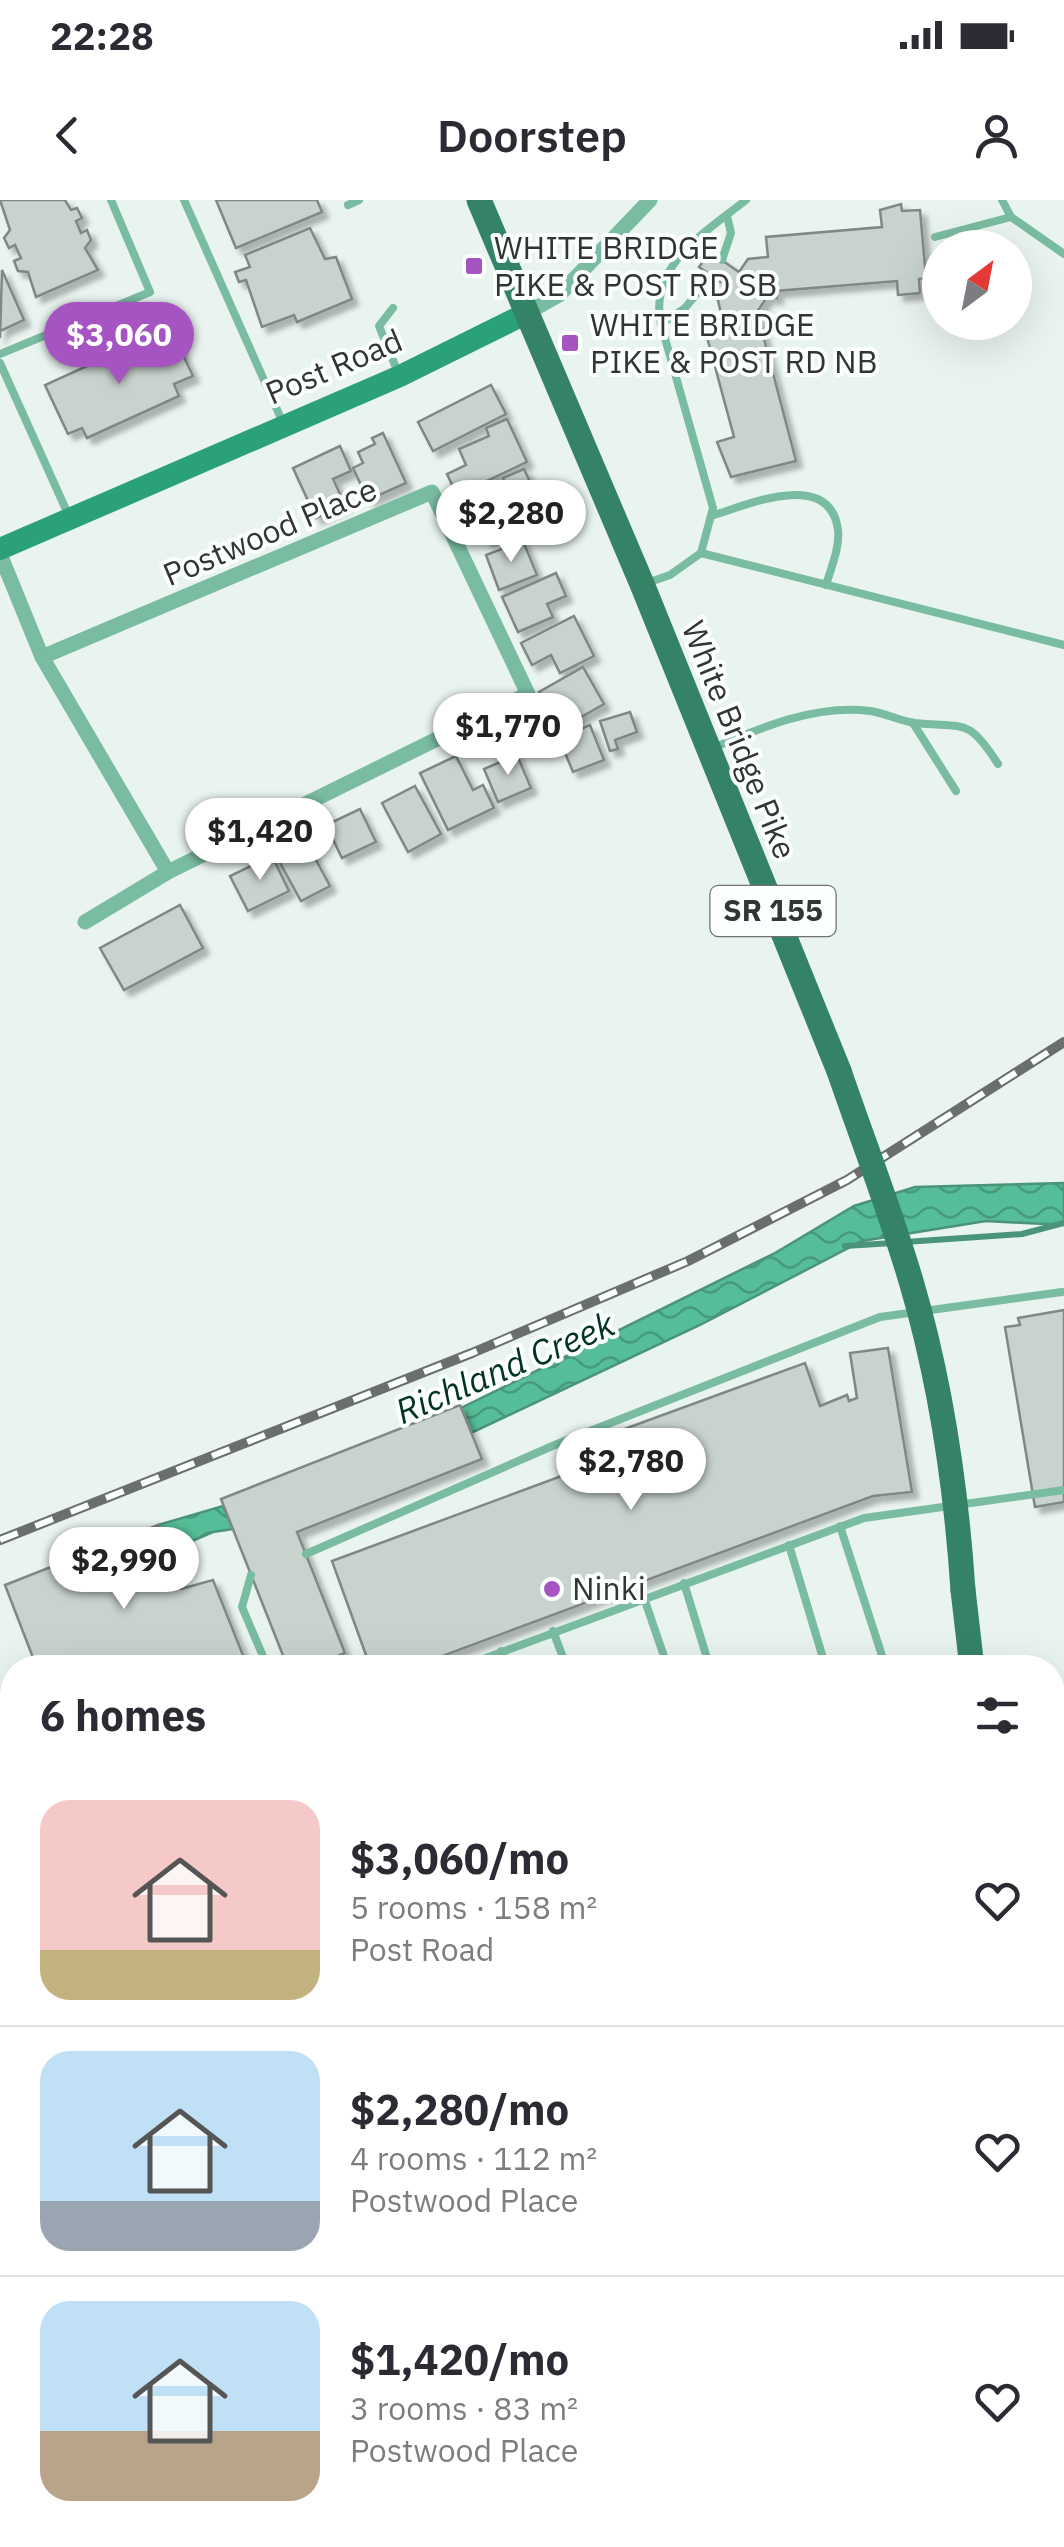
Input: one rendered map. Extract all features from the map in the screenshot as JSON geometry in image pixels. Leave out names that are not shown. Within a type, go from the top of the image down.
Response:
[{"type":"main road","name":"White Bridge Pike","points":[[479,200],[642,584],[839,1071],[911,1282],[956,1490],[972,1655]]},
{"type":"street","points":[[527,313],[559,294],[650,200]]},
{"type":"street","name":"Post Road","points":[[0,552],[283,424],[400,376],[527,313]]},
{"type":"street","name":"Postwood Place","points":[[42,657],[432,492],[528,694],[168,872]]},
{"type":"street","points":[[0,552],[42,657],[168,872],[86,922]]},
{"type":"lane","points":[[0,354],[150,292],[111,200]]},
{"type":"lane","points":[[184,200],[283,424]]},
{"type":"lane","points":[[348,205],[359,200]]},
{"type":"lane","points":[[642,584],[670,574],[700,553],[714,515],[661,324],[658,294],[666,274],[746,200]]},
{"type":"lane","points":[[1002,200],[1011,216],[1064,254]]},
{"type":"lane","points":[[722,260],[731,233],[727,216]]},
{"type":"lane","points":[[958,230],[1011,216]]},
{"type":"lane","points":[[661,324],[685,308],[712,275]]},
{"type":"lane","points":[[393,308],[379,326],[400,376]]},
{"type":"lane","points":[[0,363],[70,518]]},
{"type":"lane","points":[[714,515],[787,494],[811,497],[835,520],[838,531],[826,585]]},
{"type":"lane","points":[[700,553],[1064,645]]},
{"type":"lane","points":[[707,751],[753,731],[828,712],[869,710],[912,723],[964,724],[980,735],[998,764]]},
{"type":"lane","points":[[912,723],[956,792]]},
{"type":"lane","points":[[306,1554],[558,1444],[880,1317],[1062,1292]]},
{"type":"lane","points":[[492,1655],[880,1514],[1064,1490]]},
{"type":"lane","points":[[840,1526],[882,1655]]},
{"type":"lane","points":[[788,1545],[822,1655]]},
{"type":"lane","points":[[251,1575],[242,1607],[262,1655]]},
{"type":"lane","points":[[684,1583],[706,1655]]},
{"type":"lane","points":[[644,1598],[664,1655]]},
{"type":"lane","points":[[554,1632],[562,1655]]},
{"type":"lane","points":[[501,1651],[502,1655]]},
{"type":"water","points":[[1064,1183],[1064,1225],[986,1221],[862,1241],[700,1325],[471,1433],[461,1408],[775,1253],[854,1206],[915,1187]]},
{"type":"water","points":[[223,1506],[233,1529],[213,1532],[169,1551],[158,1525]]},
{"type":"building","points":[[0,200],[65,200],[71,210],[77,208],[82,218],[76,221],[81,233],[87,230],[91,240],[85,248],[98,270],[36,297],[28,272],[18,271],[14,261],[21,258],[15,245],[9,248],[4,238],[10,230]]},
{"type":"building","points":[[216,200],[317,200],[322,212],[236,248]]},
{"type":"building","points":[[901,204],[902,211],[920,210],[920,293],[898,295],[897,281],[776,291],[777,298],[767,297],[757,312],[796,461],[731,477],[717,442],[734,437],[704,326],[723,321],[718,301],[728,287],[699,267],[710,252],[739,272],[748,259],[768,257],[766,237],[882,227],[880,210]]},
{"type":"building","points":[[310,228],[325,259],[336,257],[352,299],[297,322],[294,315],[262,327],[246,280],[239,282],[235,272],[250,267],[245,255]]},
{"type":"building","points":[[2,270],[24,320],[0,331]]},
{"type":"building","points":[[153,336],[158,348],[176,340],[193,376],[174,384],[179,396],[87,438],[82,428],[68,434],[45,385]]},
{"type":"building","points":[[491,385],[506,414],[433,451],[418,422]]},
{"type":"building","points":[[507,419],[527,462],[457,495],[447,474],[466,465],[459,449],[489,436],[486,428]]},
{"type":"building","points":[[383,433],[406,483],[368,500],[353,468],[363,463],[358,452],[375,444],[372,438]]},
{"type":"building","points":[[340,446],[351,471],[333,479],[345,505],[316,518],[293,468]]},
{"type":"building","points":[[524,469],[539,501],[517,511],[523,524],[486,541],[471,507],[508,491],[503,478]]},
{"type":"building","points":[[523,541],[537,575],[499,590],[486,555]]},
{"type":"building","points":[[556,573],[566,596],[547,604],[553,617],[518,632],[502,597]]},
{"type":"building","points":[[574,616],[594,656],[560,673],[551,655],[532,665],[521,643]]},
{"type":"building","points":[[583,667],[604,704],[560,729],[539,692]]},
{"type":"building","points":[[630,712],[637,732],[615,740],[618,749],[610,751],[600,721]]},
{"type":"building","points":[[590,725],[604,760],[573,772],[559,738]]},
{"type":"building","points":[[517,755],[531,788],[498,802],[484,769]]},
{"type":"building","points":[[456,756],[473,790],[483,785],[494,808],[448,830],[420,773]]},
{"type":"building","points":[[415,786],[441,834],[408,852],[382,803]]},
{"type":"building","points":[[360,809],[376,842],[342,858],[326,825]]},
{"type":"building","points":[[303,836],[330,886],[301,901],[274,852]]},
{"type":"building","points":[[272,856],[289,891],[248,911],[230,876]]},
{"type":"building","points":[[180,905],[203,948],[124,990],[100,948]]},
{"type":"building","points":[[1064,1310],[1064,1502],[1035,1507],[1005,1327],[1020,1325],[1018,1318]]},
{"type":"building","points":[[888,1348],[912,1492],[873,1496],[445,1655],[366,1655],[332,1561],[594,1464],[586,1443],[805,1363],[820,1406],[847,1395],[849,1401],[857,1398],[850,1353]]},
{"type":"building","points":[[460,1405],[482,1459],[297,1532],[345,1653],[340,1655],[283,1655],[221,1499]]},
{"type":"building","points":[[158,1525],[181,1589],[213,1580],[243,1655],[32,1655],[5,1585]]},
{"type":"waterway","name":"Richland Creek","points":[[905,1242],[1022,1234],[1064,1223]]},
{"type":"waterway","name":"Richland Creek","points":[[845,1246],[893,1243]]},
{"type":"railway","points":[[0,1540],[472,1353],[688,1261],[847,1180],[1064,1042]]},
{"type":"place","name":"WHITE BRIDGE PIKE & POST RD SB","points":[[474,266]]},
{"type":"place","name":"WHITE BRIDGE PIKE & POST RD NB","points":[[570,343]]},
{"type":"place","name":"Ninki","points":[[552,1589]]}]
